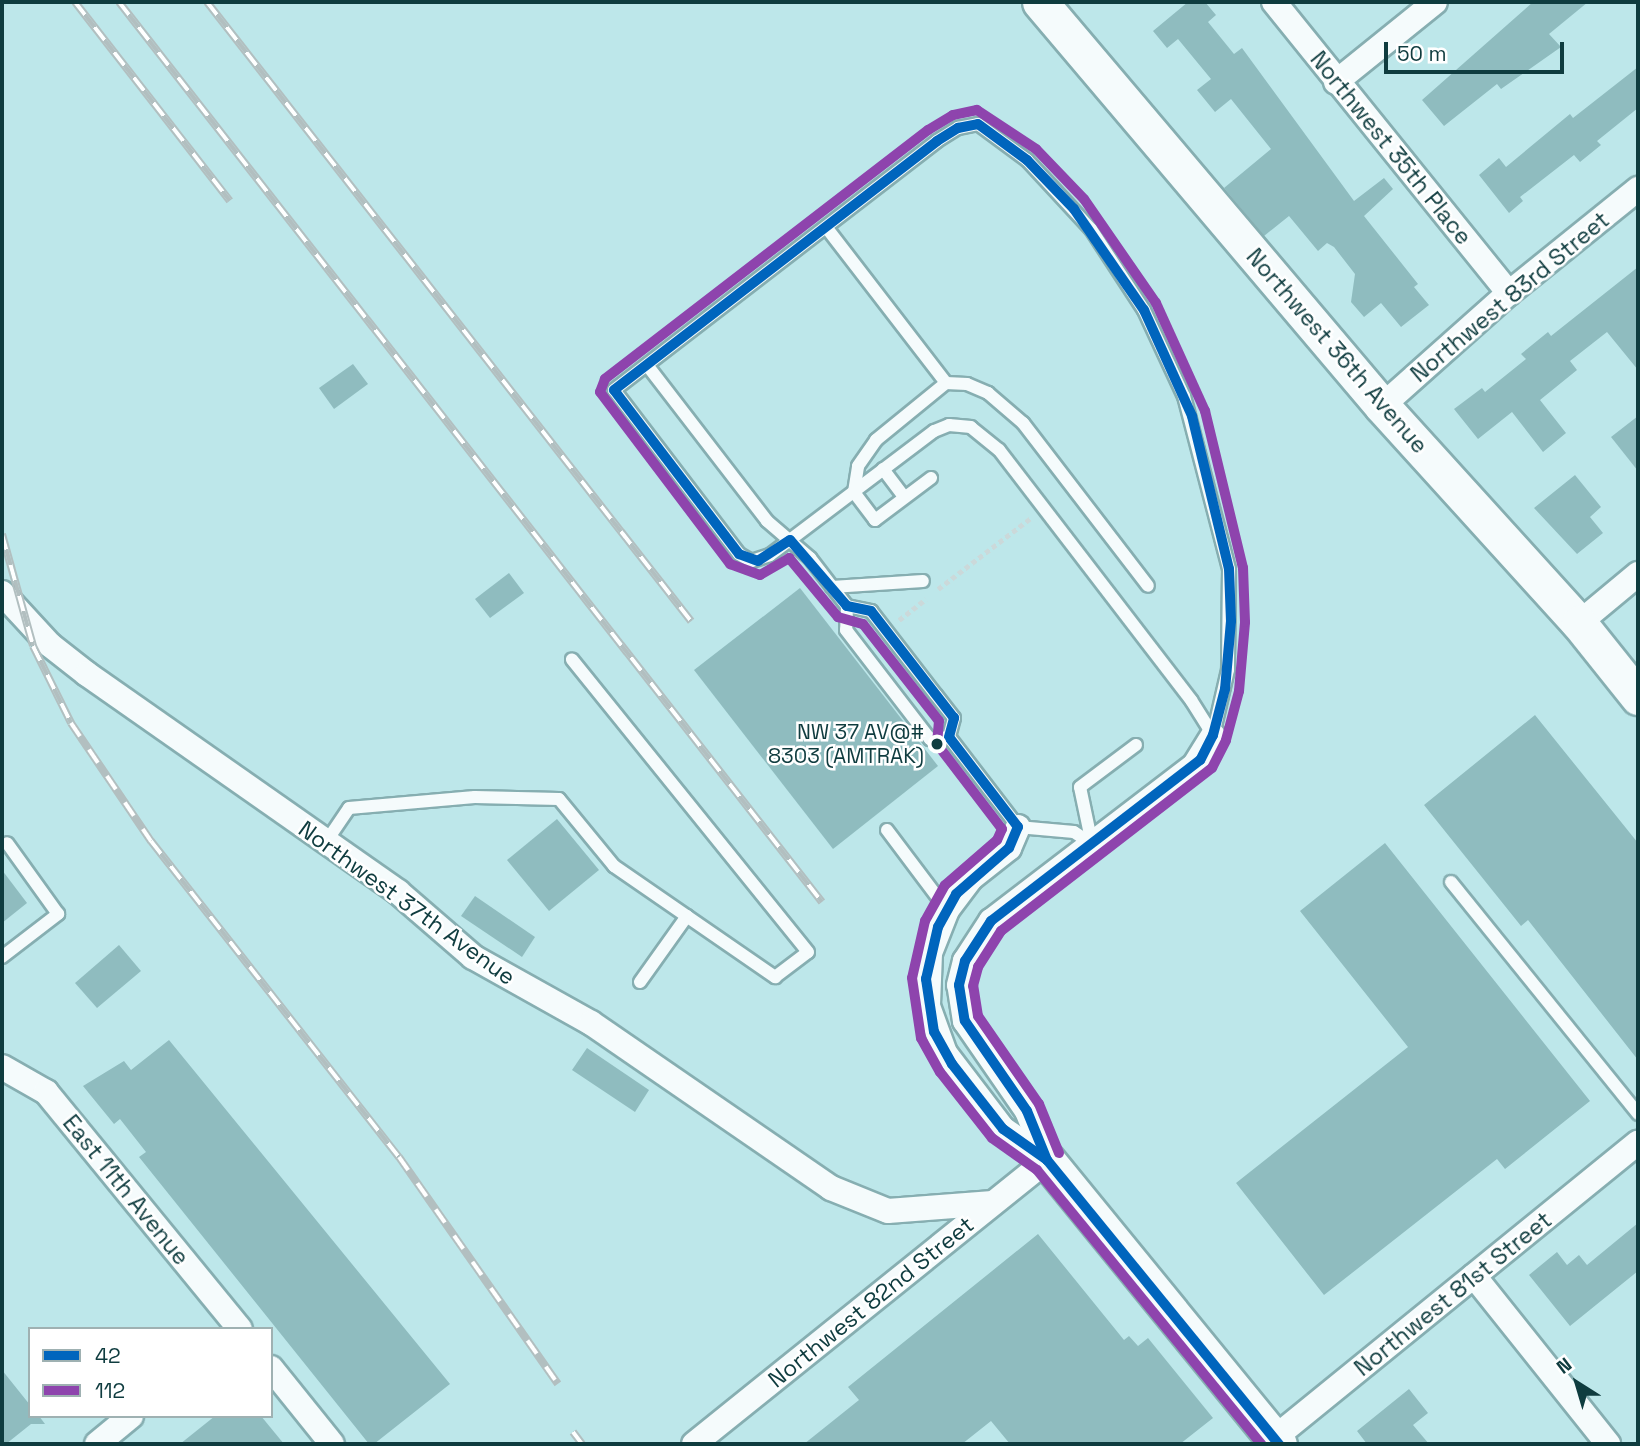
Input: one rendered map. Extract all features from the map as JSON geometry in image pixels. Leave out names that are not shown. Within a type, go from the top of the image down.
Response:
[{"type":"street","name":"Northwest 36th Avenue","points":[[1040,2],[1382,406],[1578,623],[1638,696]]},
{"type":"street","name":"Northwest 35th Place","points":[[1274,2],[1508,293]]},
{"type":"street","points":[[1336,82],[1435,2]]},
{"type":"street","name":"Northwest 83rd Street","points":[[1382,406],[1508,293],[1638,189]]},
{"type":"street","points":[[1578,623],[1638,574]]},
{"type":"street","name":"Northwest 37th Avenue","points":[[2,593],[50,645],[87,674],[398,892],[473,957],[592,1023],[845,1196],[872,1207],[903,1212],[993,1203]]},
{"type":"street","points":[[1047,1160],[1027,1111],[970,1033],[961,1009],[961,974],[970,949],[991,921],[1194,766],[1213,735]]},
{"type":"street","points":[[1018,827],[1009,848],[971,878],[947,910],[927,972],[928,1006],[934,1032],[952,1064],[1003,1129],[1047,1160],[1274,1442]]},
{"type":"street","name":"East 11th Avenue","points":[[2,1067],[46,1092],[237,1327]]},
{"type":"street","name":"Northwest 81st Street","points":[[1274,1442],[1638,1143]]},
{"type":"street","name":"Northwest 82nd Street","points":[[694,1444],[1047,1160]]},
{"type":"street","points":[[1474,1276],[1608,1444]]},
{"type":"street","points":[[273,1370],[332,1444]]},
{"type":"street","points":[[97,1444],[129,1418]]},
{"type":"lane","points":[[978,124],[995,133],[1074,209],[1131,287],[1184,396],[1222,530],[1231,621],[1225,689],[1213,735],[1191,700],[993,443],[971,427],[940,427],[758,561],[739,554],[614,390],[947,134],[978,124]]},
{"type":"lane","points":[[825,227],[946,383],[988,393],[1015,414],[1148,586]]},
{"type":"lane","points":[[647,365],[767,521],[790,540],[847,606],[871,611],[954,718],[948,737]]},
{"type":"lane","points":[[931,478],[875,520],[854,492],[858,466],[876,440],[946,383]]},
{"type":"lane","points":[[883,469],[904,497]]},
{"type":"lane","points":[[832,587],[923,581]]},
{"type":"lane","points":[[847,606],[846,630],[930,739],[948,737]]},
{"type":"lane","points":[[326,842],[349,808],[475,797],[559,799],[614,866],[775,977],[808,952],[572,659]]},
{"type":"lane","points":[[948,737],[1018,827],[1074,832],[1092,844]]},
{"type":"lane","points":[[1092,844],[1080,787],[1136,745]]},
{"type":"lane","points":[[887,830],[947,910]]},
{"type":"lane","points":[[2,957],[58,914],[6,843]]},
{"type":"lane","points":[[1451,882],[1638,1114]]},
{"type":"lane","points":[[640,982],[687,916]]},
{"type":"path","points":[[886,630],[1043,508]]},
{"type":"building","points":[[1188,2],[1205,2],[1216,15],[1208,22],[1234,54],[1242,48],[1354,201],[1384,178],[1393,189],[1364,216],[1418,284],[1414,287],[1429,305],[1401,327],[1381,303],[1364,317],[1351,302],[1355,274],[1334,247],[1327,243],[1318,251],[1289,216],[1264,236],[1224,188],[1271,149],[1231,99],[1215,112],[1197,90],[1211,79],[1178,39],[1167,48],[1153,31]]},
{"type":"building","points":[[1533,2],[1588,2],[1549,34],[1561,47],[1501,89],[1497,84],[1444,126],[1422,100]]},
{"type":"building","points":[[1638,67],[1638,108],[1597,141],[1601,145],[1580,162],[1574,155],[1520,197],[1523,201],[1509,213],[1479,175],[1499,158],[1506,167],[1570,114],[1573,118]]},
{"type":"building","points":[[1638,267],[1638,370],[1607,332],[1570,361],[1577,370],[1540,400],[1566,433],[1543,452],[1512,412],[1478,439],[1454,409],[1482,388],[1485,392],[1526,359],[1521,354],[1548,332],[1551,336]]},
{"type":"building","points":[[353,364],[368,384],[334,409],[319,388]]},
{"type":"building","points":[[1638,416],[1638,471],[1611,437]]},
{"type":"building","points":[[1575,475],[1601,507],[1590,517],[1603,533],[1577,554],[1534,508]]},
{"type":"building","points":[[509,573],[524,593],[490,618],[475,599]]},
{"type":"building","points":[[800,588],[938,766],[833,849],[694,670]]},
{"type":"building","points":[[1535,715],[1638,843],[1638,1060],[1528,920],[1521,926],[1424,805]]},
{"type":"building","points":[[557,819],[599,870],[549,911],[507,860]]},
{"type":"building","points":[[1385,843],[1590,1101],[1505,1169],[1497,1159],[1324,1295],[1236,1183],[1408,1047],[1300,911]]},
{"type":"building","points":[[2,870],[27,903],[2,923]]},
{"type":"building","points":[[475,896],[535,937],[522,957],[461,916]]},
{"type":"building","points":[[119,945],[141,971],[97,1008],[75,983]]},
{"type":"building","points":[[169,1040],[450,1384],[374,1444],[369,1444],[139,1157],[146,1152],[120,1119],[114,1124],[83,1086],[124,1061],[131,1070]]},
{"type":"building","points":[[587,1048],[649,1090],[635,1112],[572,1070]]},
{"type":"building","points":[[1638,1223],[1638,1271],[1570,1326],[1529,1275],[1557,1252],[1567,1265],[1579,1255],[1587,1265]]},
{"type":"building","points":[[1038,1234],[1124,1340],[1129,1336],[1138,1346],[1148,1338],[1213,1418],[1180,1444],[1010,1444],[991,1421],[962,1444],[804,1444],[859,1400],[848,1387]]},
{"type":"building","points":[[2,1370],[28,1402],[28,1418],[40,1418],[45,1424],[31,1424],[6,1444],[2,1444]]},
{"type":"building","points":[[1409,1389],[1428,1413],[1413,1425],[1429,1444],[1367,1444],[1357,1431]]},
{"type":"building","points":[[212,1418],[263,1418],[284,1444],[180,1444]]},
{"type":"railway","points":[[75,2],[230,201]]},
{"type":"railway","points":[[119,2],[822,902]]},
{"type":"railway","points":[[207,2],[691,621]]},
{"type":"railway","points":[[2,534],[33,646],[71,723],[151,841],[399,1157],[558,1384]]},
{"type":"railway","points":[[573,1432],[582,1444]]},
{"type":"transit line","name":"112","points":[[1059,1153],[1039,1104],[978,1016],[973,986],[978,967],[1001,931],[1212,768],[1226,740],[1239,691],[1245,622],[1243,568],[1205,411],[1156,303],[1084,199],[1036,149],[977,110],[953,115],[928,130],[605,379],[600,392],[730,564],[760,575],[789,558],[838,617],[863,624],[939,721],[937,744],[1002,829],[997,840],[945,885],[925,921],[912,978],[921,1038],[940,1072],[992,1138],[1037,1170],[1261,1444]]},
{"type":"transit line","name":"42","points":[[978,124],[1027,160],[1074,209],[1144,310],[1192,416],[1229,569],[1231,621],[1225,689],[1213,735],[1200,760],[991,921],[965,961],[959,985],[965,1021],[1027,1111],[1047,1160],[1003,1129],[952,1064],[934,1032],[926,979],[938,927],[956,894],[1009,848],[1018,827],[949,737],[954,718],[871,611],[847,606],[790,540],[758,561],[739,554],[614,390],[937,141],[958,128],[978,124]]},
{"type":"transit line","name":"42","points":[[1047,1160],[1279,1444]]},
{"type":"place","name":"NW 37 AV@# 8303 (AMTRAK)","points":[[937,744]]}]
